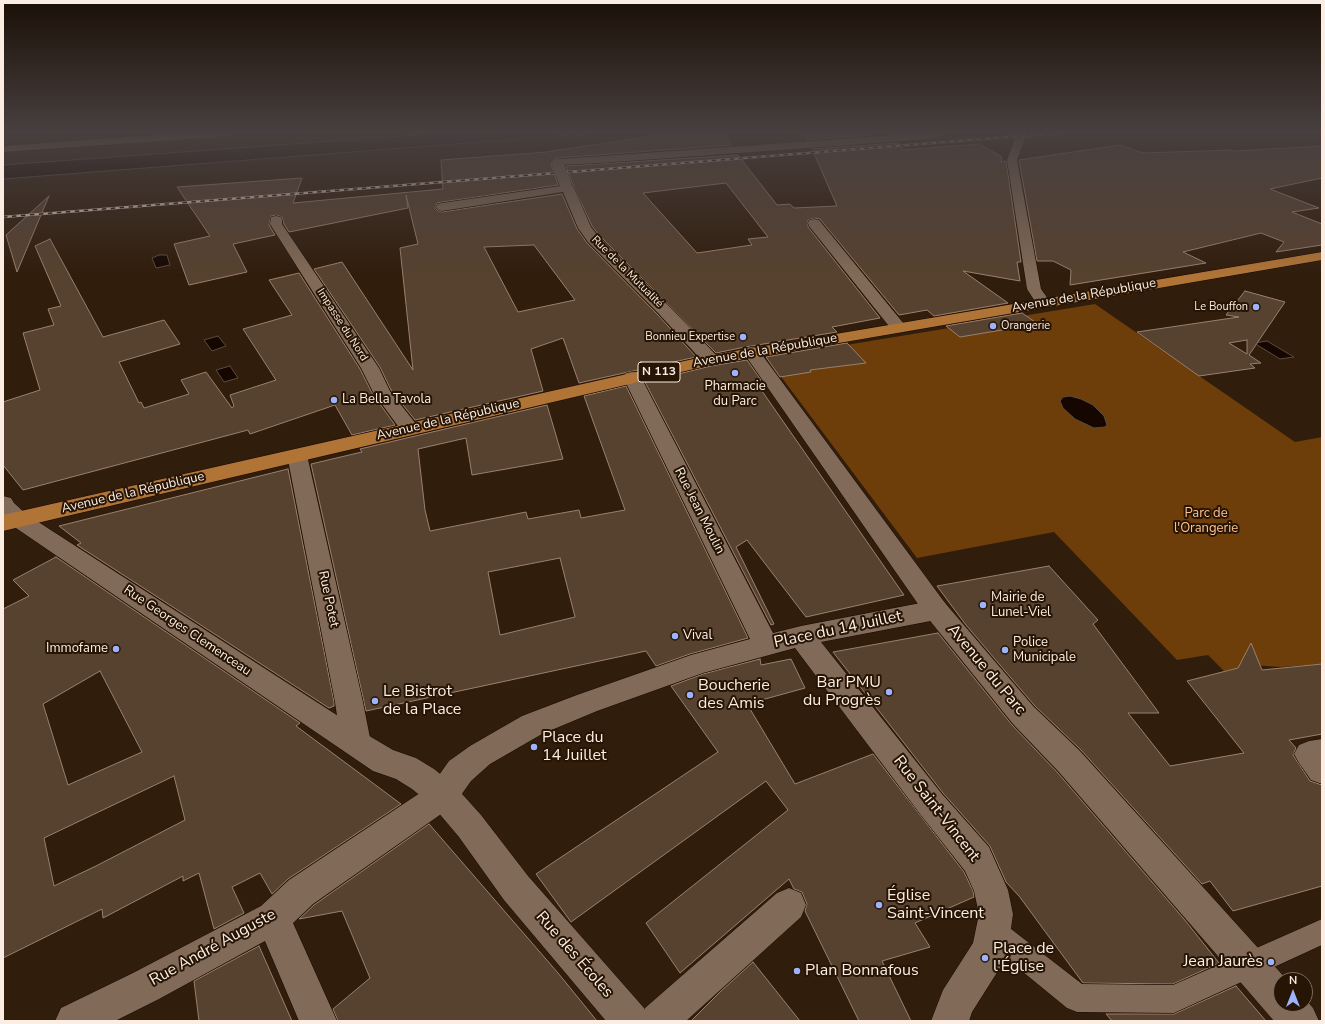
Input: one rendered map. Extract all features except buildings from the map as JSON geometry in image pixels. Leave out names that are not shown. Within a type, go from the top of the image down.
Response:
[{"type":"main road","name":"Avenue de la République","points":[[7,516],[298,455],[632,377],[751,352],[1322,256]]},
{"type":"street","name":"Rue de la Mutualité","points":[[565,181],[585,228],[593,239],[660,305],[711,360]]},
{"type":"street","points":[[1016,181],[1034,289],[1044,303]]},
{"type":"street","points":[[442,207],[566,185]]},
{"type":"street","name":"Impasse du Nord","points":[[276,220],[276,224],[370,368],[382,392],[410,429]]},
{"type":"street","points":[[814,223],[898,327]]},
{"type":"street","name":"Avenue du Parc","points":[[751,352],[936,610],[1023,715],[1069,761],[1273,992]]},
{"type":"street","name":"Rue Jean Moulin","points":[[632,377],[766,645]]},
{"type":"street","name":"Rue Potet","points":[[298,455],[349,702],[356,743]]},
{"type":"street","name":"Rue Georges Clemenceau","points":[[7,516],[356,743]]},
{"type":"street","name":"Place du 14 Juillet","points":[[443,795],[460,771],[475,759],[532,725],[587,703],[700,663],[766,645],[801,636],[936,610]]},
{"type":"street","name":"Rue Saint-Vincent","points":[[801,636],[927,798],[977,859],[992,890],[996,914],[990,950],[956,1003],[950,1021]]},
{"type":"street","points":[[356,743],[384,760],[405,768],[423,779],[443,795]]},
{"type":"street","points":[[1322,752],[1309,754],[1322,770]]},
{"type":"street","name":"Rue des Écoles","points":[[443,795],[470,826],[516,888],[631,1021]]},
{"type":"street","name":"Rue André Auguste","points":[[74,1021],[146,986],[273,918],[301,892],[443,795]]},
{"type":"street","points":[[658,1021],[789,905]]},
{"type":"street","points":[[273,918],[318,1021]]},
{"type":"street","points":[[1292,1012],[1300,1021]]},
{"type":"lane","points":[[993,931],[1077,998],[1174,999],[1322,932]]},
{"type":"green space","name":"Parc de l'Orangerie","points":[[1095,304],[1295,442],[1322,437],[1322,664],[1281,667],[1252,665],[1224,671],[1208,655],[1177,660],[1054,532],[917,558],[767,358]]},
{"type":"shaded area","points":[[159,255],[167,255],[170,265],[156,268],[152,258]]},
{"type":"shaded area","points":[[218,336],[226,346],[212,351],[204,340]]},
{"type":"shaded area","points":[[1267,341],[1294,357],[1280,359],[1254,343]]},
{"type":"shaded area","points":[[230,366],[238,378],[224,382],[216,370]]},
{"type":"shaded area","points":[[1070,396],[1081,399],[1093,405],[1104,416],[1107,425],[1105,427],[1094,428],[1075,419],[1063,408],[1060,401],[1063,397]]},
{"type":"railway","points":[[3,217],[458,181]]},
{"type":"place","name":"Le Bouffon","points":[[1256,307]]},
{"type":"place","name":"Orangerie","points":[[993,326]]},
{"type":"place","name":"Bonnieu Expertise","points":[[743,337]]},
{"type":"place","name":"Pharmacie du Parc","points":[[735,373]]},
{"type":"place","name":"La Bella Tavola","points":[[334,400]]},
{"type":"place","name":"Mairie de Lunel-Viel","points":[[983,605]]},
{"type":"place","name":"Vival","points":[[675,636]]},
{"type":"place","name":"Immofame","points":[[116,649]]},
{"type":"place","name":"Police Municipale","points":[[1005,650]]},
{"type":"place","name":"Bar PMU du Progrès","points":[[889,692]]},
{"type":"place","name":"Boucherie des Amis","points":[[690,695]]},
{"type":"place","name":"Le Bistrot de la Place","points":[[375,701]]},
{"type":"place","name":"Place du 14 Juillet","points":[[534,747]]},
{"type":"place","name":"Église Saint-Vincent","points":[[879,905]]},
{"type":"place","name":"Place de l'Église","points":[[985,958]]},
{"type":"place","name":"Jean Jaurès","points":[[1271,962]]},
{"type":"place","name":"Plan Bonnafous","points":[[797,971]]}]
